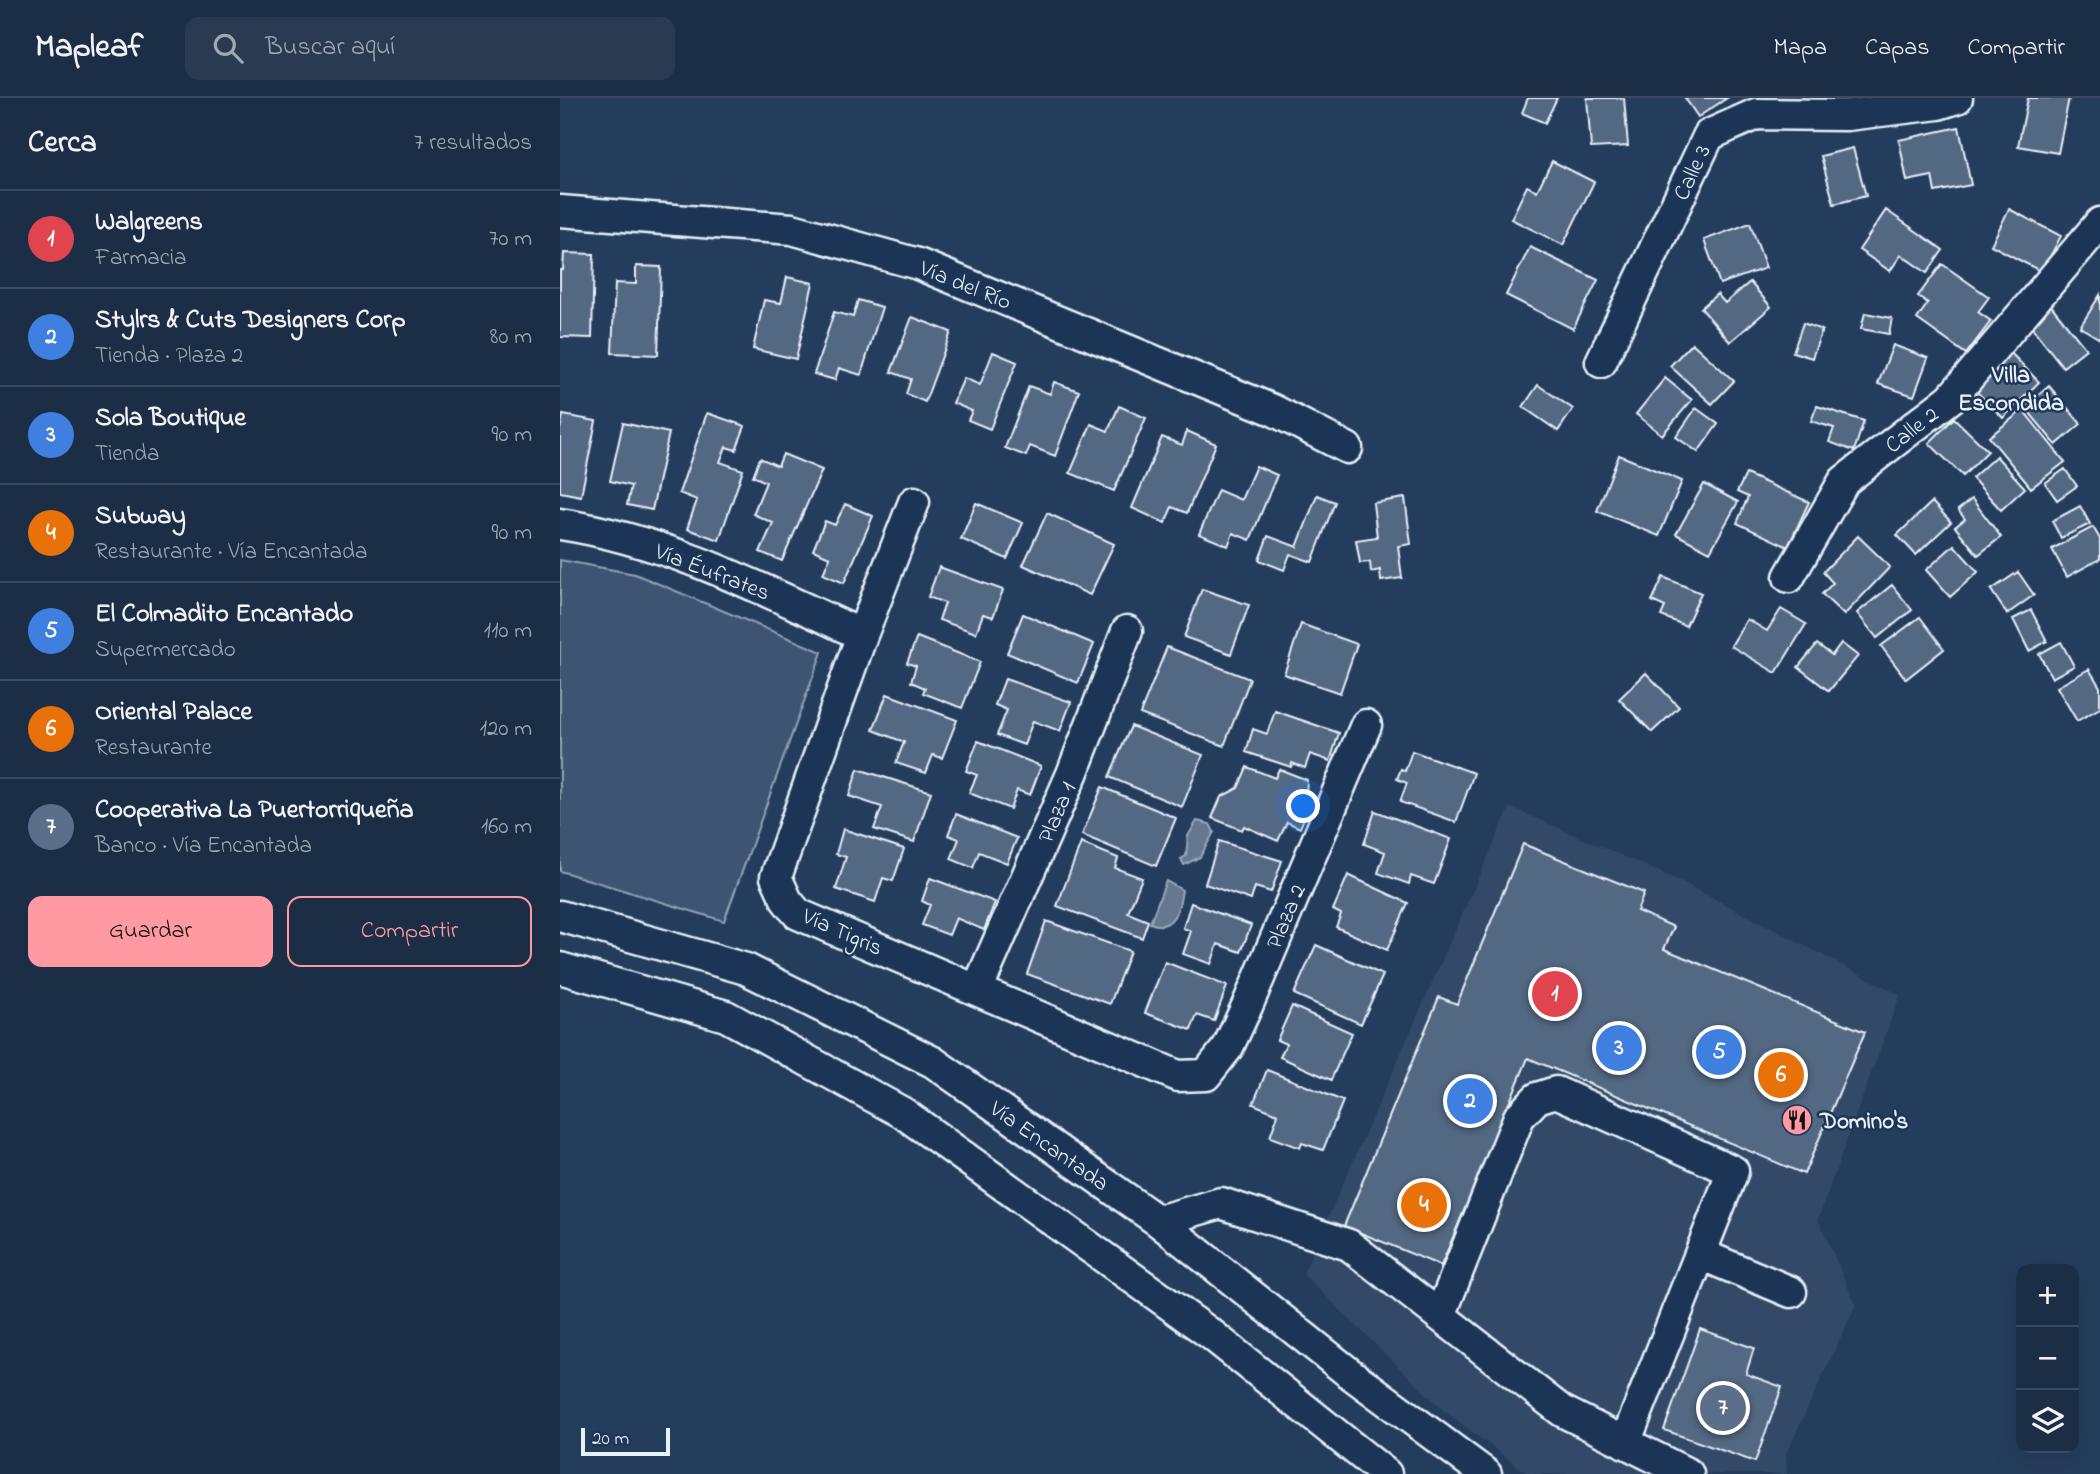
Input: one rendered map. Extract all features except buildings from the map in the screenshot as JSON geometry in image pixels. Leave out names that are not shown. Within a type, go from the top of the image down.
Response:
[{"type":"street","name":"Calle 3","points":[[1601,362],[1709,135],[1756,114],[1847,115],[1938,104],[1957,98]]},
{"type":"street","name":"Vía del Río","points":[[560,211],[792,229],[918,264],[1273,410],[1347,448]]},
{"type":"street","name":"Calle 2","points":[[1789,577],[1844,481],[1951,398],[2100,223]]},
{"type":"street","name":"Vía Tigris","points":[[914,502],[862,635],[776,877],[786,901],[798,914],[1178,1076]]},
{"type":"street","name":"Vía Éufrates","points":[[560,524],[603,530],[726,572],[862,635]]},
{"type":"street","name":"Plaza 1","points":[[977,990],[1072,774],[1127,631]]},
{"type":"street","name":"Plaza 2","points":[[1178,1076],[1206,1075],[1228,1047],[1366,725]]},
{"type":"street","name":"Vía Encantada","points":[[560,916],[746,969],[933,1062],[1158,1221],[1348,1372],[1486,1474]]},
{"type":"street","points":[[560,968],[726,1016],[904,1113],[1212,1335],[1385,1474]]},
{"type":"street","points":[[1440,1316],[1519,1117],[1537,1098],[1556,1092],[1733,1171],[1625,1443]]},
{"type":"street","points":[[1158,1221],[1221,1203],[1349,1245],[1562,1411],[1688,1474]]},
{"type":"street","points":[[1700,1254],[1791,1292]]},
{"type":"shaded area","points":[[560,560],[635,574],[822,652],[724,921],[560,871]]},
{"type":"shaded area","points":[[1510,807],[1680,881],[1900,995],[1818,1219],[1856,1305],[1786,1454],[1787,1474],[1528,1474],[1442,1409],[1303,1274]]},
{"type":"shaded area","points":[[1197,821],[1210,824],[1214,832],[1200,857],[1184,865],[1181,859],[1186,856],[1188,836]]},
{"type":"shaded area","points":[[1166,881],[1182,890],[1177,911],[1170,921],[1164,924],[1150,923]]},
{"type":"place","name":"Walgreens","points":[[1555,994]]},
{"type":"place","name":"Sola Boutique","points":[[1619,1048]]},
{"type":"place","name":"El Colmadito Encantado","points":[[1719,1052]]},
{"type":"place","name":"Oriental Palace","points":[[1781,1075]]},
{"type":"place","name":"Stylrs & Cuts Designers Corp","points":[[1470,1101]]},
{"type":"place","name":"Domino's","points":[[1797,1120]]},
{"type":"place","name":"Subway","points":[[1424,1205]]},
{"type":"place","name":"Cooperativa La Puertorriqueña","points":[[1723,1408]]},
{"type":"district","name":"Villa Escondida","points":[[2011,388]]}]
